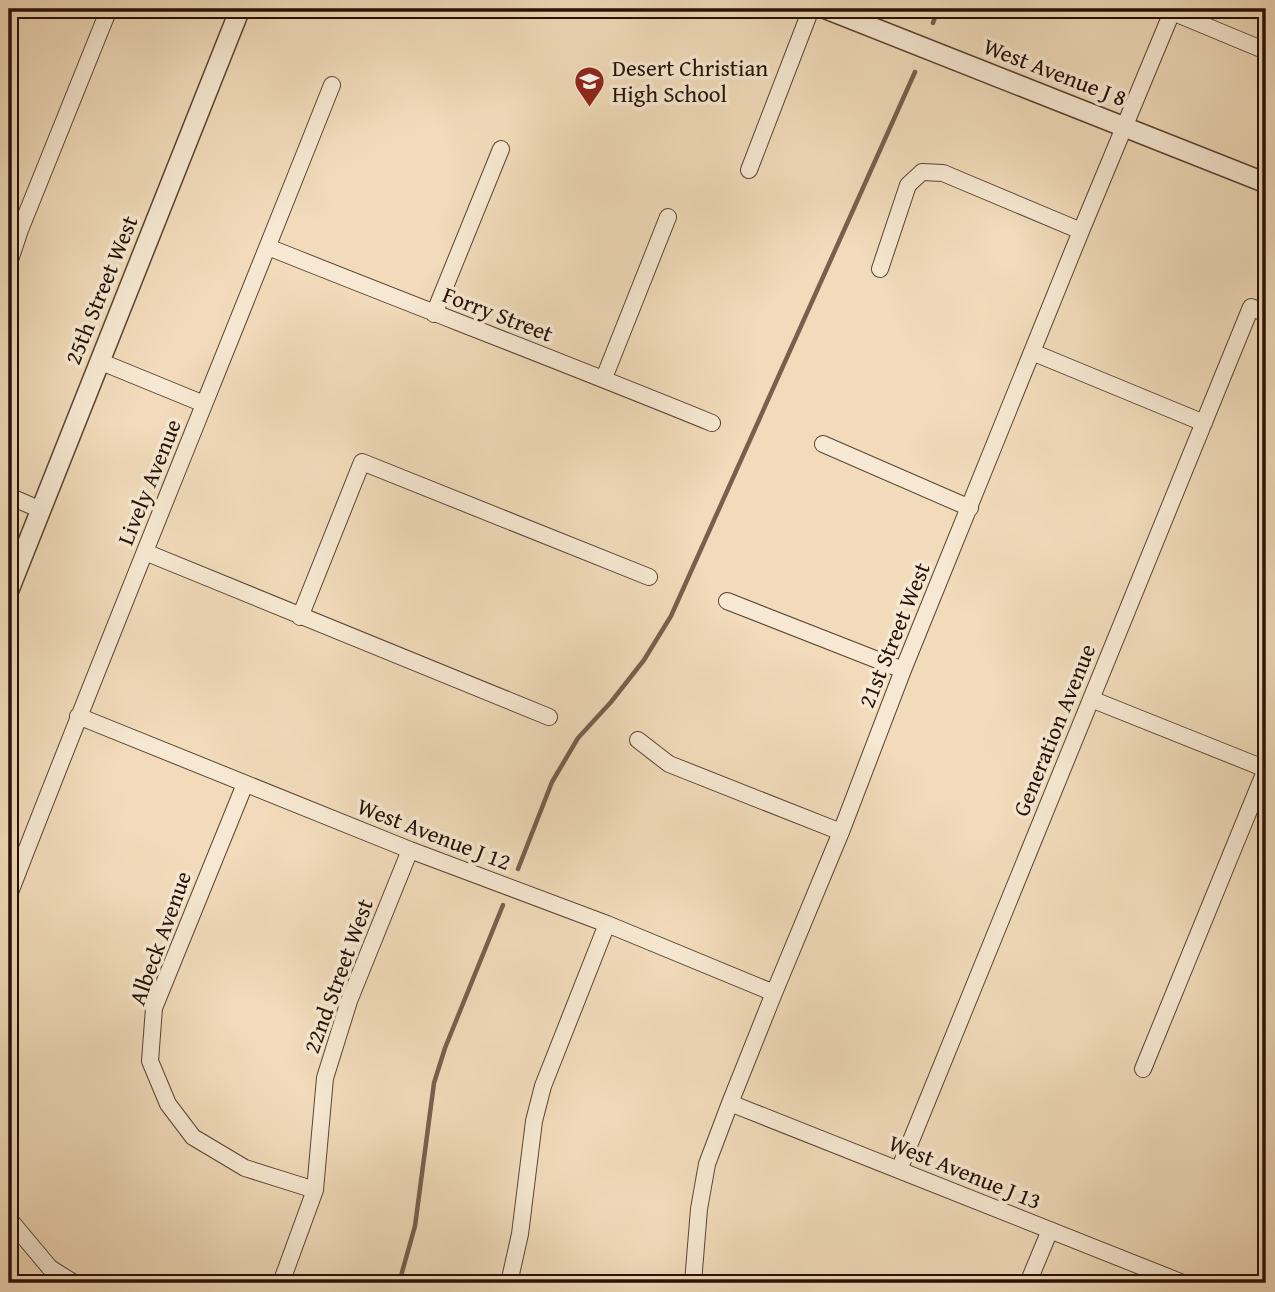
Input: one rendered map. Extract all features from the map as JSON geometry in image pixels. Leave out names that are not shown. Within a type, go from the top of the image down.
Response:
[{"type":"street","points":[[9,262],[14,228],[109,9]]},
{"type":"street","name":"25th Street West","points":[[9,590],[240,9]]},
{"type":"street","points":[[749,170],[811,9]]},
{"type":"street","name":"West Avenue J 8","points":[[826,9],[1266,183]]},
{"type":"street","points":[[1168,10],[1266,51]]},
{"type":"street","name":"21st Street West","points":[[693,1283],[699,1209],[708,1164],[730,1103],[1125,126],[1168,10]]},
{"type":"street","name":"Lively Avenue","points":[[9,895],[78,716],[332,85]]},
{"type":"street","points":[[434,314],[501,149]]},
{"type":"street","points":[[880,269],[908,185],[922,172],[943,173],[1081,231]]},
{"type":"street","points":[[604,378],[668,217]]},
{"type":"street","name":"Forry Street","points":[[268,247],[712,423]]},
{"type":"street","name":"Generation Avenue","points":[[899,1170],[1204,423],[1259,311]]},
{"type":"street","points":[[1032,352],[1204,423]]},
{"type":"street","points":[[99,361],[204,404]]},
{"type":"street","points":[[823,444],[970,508]]},
{"type":"street","points":[[300,617],[362,462],[649,577]]},
{"type":"street","points":[[9,496],[41,510]]},
{"type":"street","points":[[145,552],[549,717]]},
{"type":"street","points":[[727,601],[903,670]]},
{"type":"street","points":[[1091,699],[1266,769],[1143,1069]]},
{"type":"street","name":"West Avenue J 12","points":[[78,716],[410,850],[607,924],[774,993]]},
{"type":"street","points":[[638,740],[669,764],[841,832]]},
{"type":"street","name":"Albeck Avenue","points":[[245,784],[154,1008],[150,1061],[168,1104],[193,1137],[245,1168],[315,1190]]},
{"type":"street","name":"22nd Street West","points":[[281,1283],[315,1190],[325,1078],[349,1001],[410,850]]},
{"type":"street","points":[[509,1283],[520,1234],[534,1121],[543,1086],[607,924]]},
{"type":"street","name":"West Avenue J 13","points":[[730,1103],[1183,1283]]},
{"type":"street","points":[[9,1219],[50,1268],[74,1283]]},
{"type":"street","points":[[1028,1283],[1050,1230]]},
{"type":"waterway","points":[[933,23],[938,9]]},
{"type":"waterway","points":[[518,869],[552,782],[578,738],[644,660],[671,616],[915,72]]},
{"type":"waterway","points":[[399,1283],[415,1226],[434,1083],[445,1048],[503,905]]},
{"type":"place","name":"Desert Christian High School","points":[[589,108]]}]
